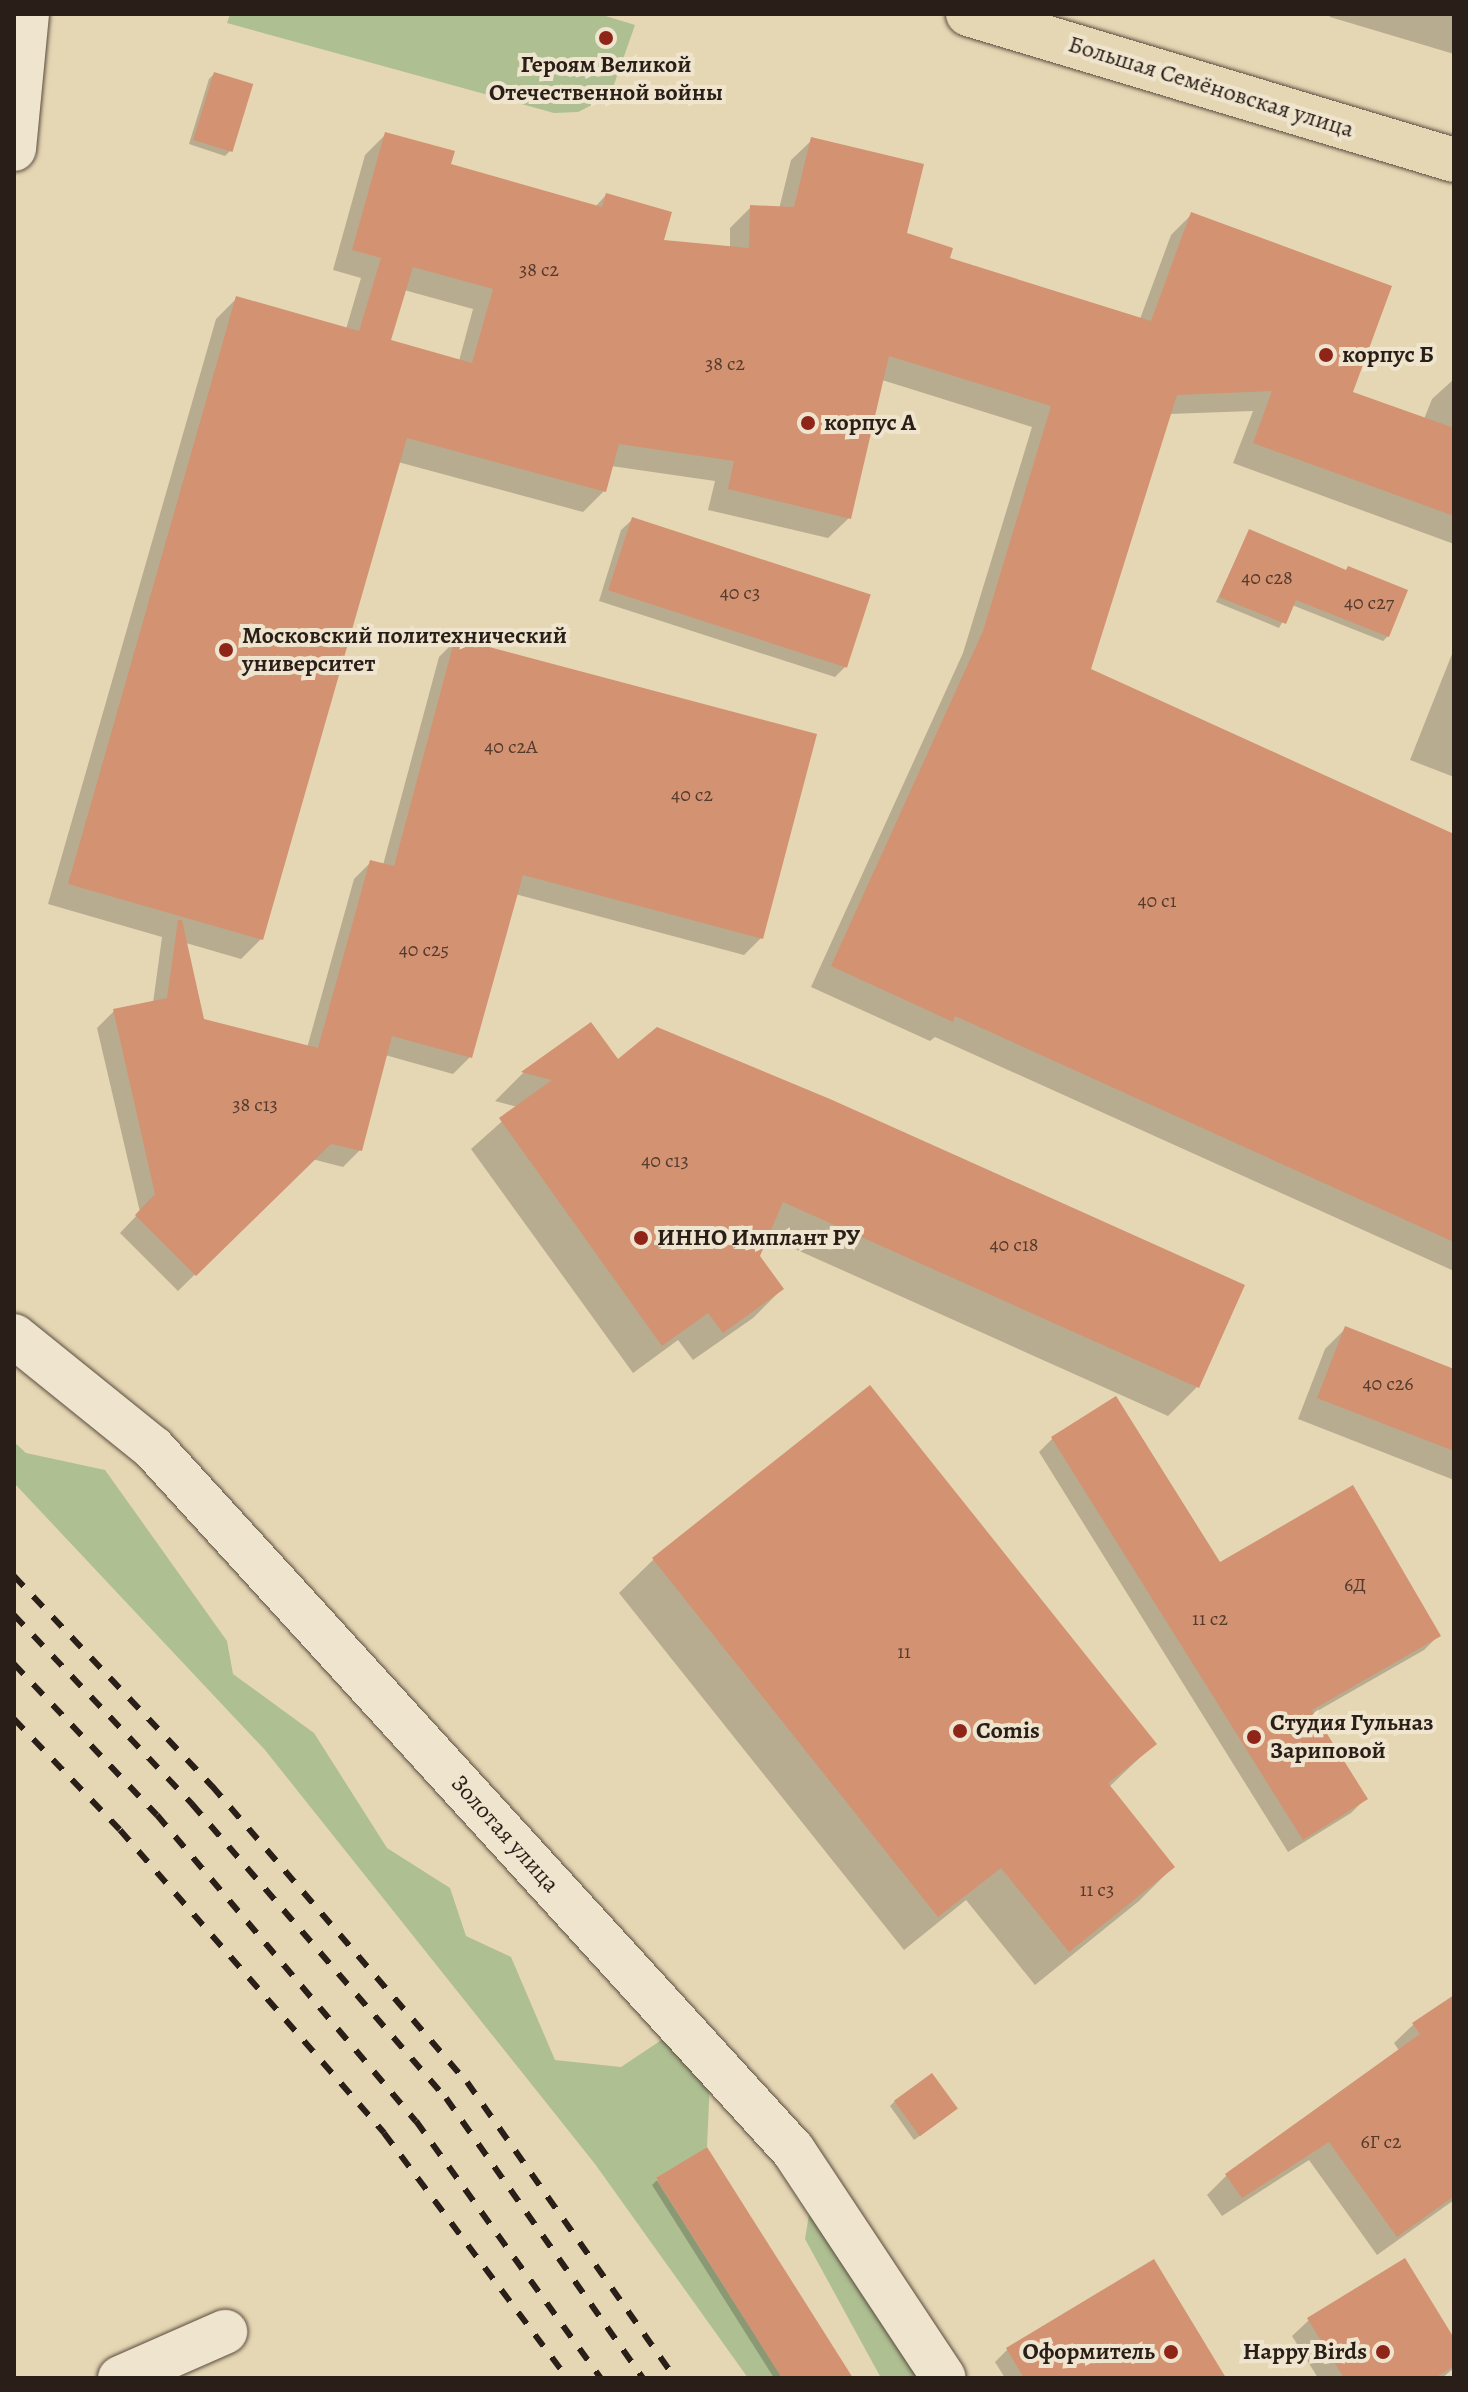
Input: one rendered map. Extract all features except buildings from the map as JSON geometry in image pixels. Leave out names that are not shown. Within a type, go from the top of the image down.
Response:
[{"type":"main road","name":"Большая Семёновская улица","points":[[968,14],[1454,160]]},
{"type":"street","points":[[14,149],[27,14]]},
{"type":"street","name":"Золотая улица","points":[[14,1336],[153,1448],[793,2150],[944,2378]]},
{"type":"street","points":[[120,2378],[225,2332]]},
{"type":"green space","points":[[230,14],[599,14],[635,25],[610,96],[578,112],[554,113],[227,23]]},
{"type":"green space","points":[[14,1442],[26,1453],[105,1470],[227,1641],[233,1674],[314,1733],[387,1848],[450,1888],[466,1936],[511,1957],[555,2060],[621,2067],[666,2037],[710,2081],[707,2147],[656,2179],[782,2378],[748,2378],[595,2164],[265,1750],[14,1483]]},
{"type":"green space","points":[[812,2197],[934,2378],[881,2378],[805,2239]]},
{"type":"railway","points":[[14,1576],[212,1786],[467,2082],[675,2378]]},
{"type":"railway","points":[[14,1615],[192,1804],[446,2098],[643,2378]]},
{"type":"railway","points":[[14,1664],[157,1815],[416,2121],[601,2378]]},
{"type":"railway","points":[[14,1719],[120,1830],[384,2133],[567,2378]]},
{"type":"place","name":"Героям Великой Отечественной войны","points":[[606,38]]},
{"type":"place","name":"корпус Б","points":[[1326,355]]},
{"type":"place","name":"корпус А","points":[[808,423]]},
{"type":"place","name":"Московский политехнический университет","points":[[226,650]]},
{"type":"place","name":"ИННО Имплант РУ","points":[[641,1238]]},
{"type":"place","name":"Comis","points":[[960,1731]]},
{"type":"place","name":"Студия Гульназ Зариповой","points":[[1254,1737]]},
{"type":"place","name":"Оформитель","points":[[1171,2352]]},
{"type":"place","name":"Happy Birds","points":[[1383,2352]]}]
